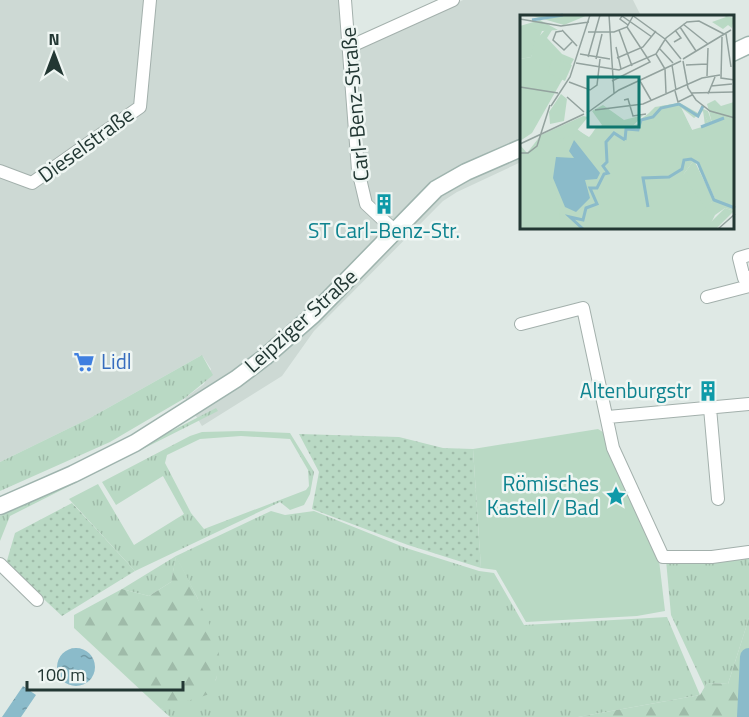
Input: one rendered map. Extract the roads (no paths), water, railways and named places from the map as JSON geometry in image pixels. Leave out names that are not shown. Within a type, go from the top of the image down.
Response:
[{"type":"main road","points":[[734,52],[749,45]]},
{"type":"main road","name":"Leipziger Straße","points":[[0,506],[73,474],[135,442],[236,379],[313,315],[422,202],[450,180],[520,148]]},
{"type":"street","name":"Dieselstraße","points":[[0,171],[32,183],[140,107],[150,0]]},
{"type":"street","name":"Carl-Benz-Straße","points":[[345,0],[358,170],[366,204],[395,231]]},
{"type":"street","points":[[349,47],[453,0]]},
{"type":"street","points":[[749,255],[739,258],[744,278],[749,277]]},
{"type":"street","points":[[707,297],[749,286]]},
{"type":"street","points":[[520,324],[583,308],[613,448],[663,557],[712,557],[749,552]]},
{"type":"street","points":[[608,417],[749,404]]},
{"type":"street","points":[[710,408],[718,499]]},
{"type":"street","points":[[0,564],[37,600]]},
{"type":"water","points":[[76,648],[89,654],[95,667],[89,680],[76,686],[63,680],[57,667],[63,654]]},
{"type":"water","points":[[23,686],[36,695],[21,717],[2,717]]},
{"type":"waterway","points":[[746,717],[749,657]]},
{"type":"place","name":"ST Carl-Benz-Str.","points":[[384,204]]},
{"type":"place","name":"Lidl","points":[[84,362]]},
{"type":"place","name":"Altenburgstr","points":[[708,391]]},
{"type":"place","name":"Römisches Kastell / Bad","points":[[616,496]]}]
